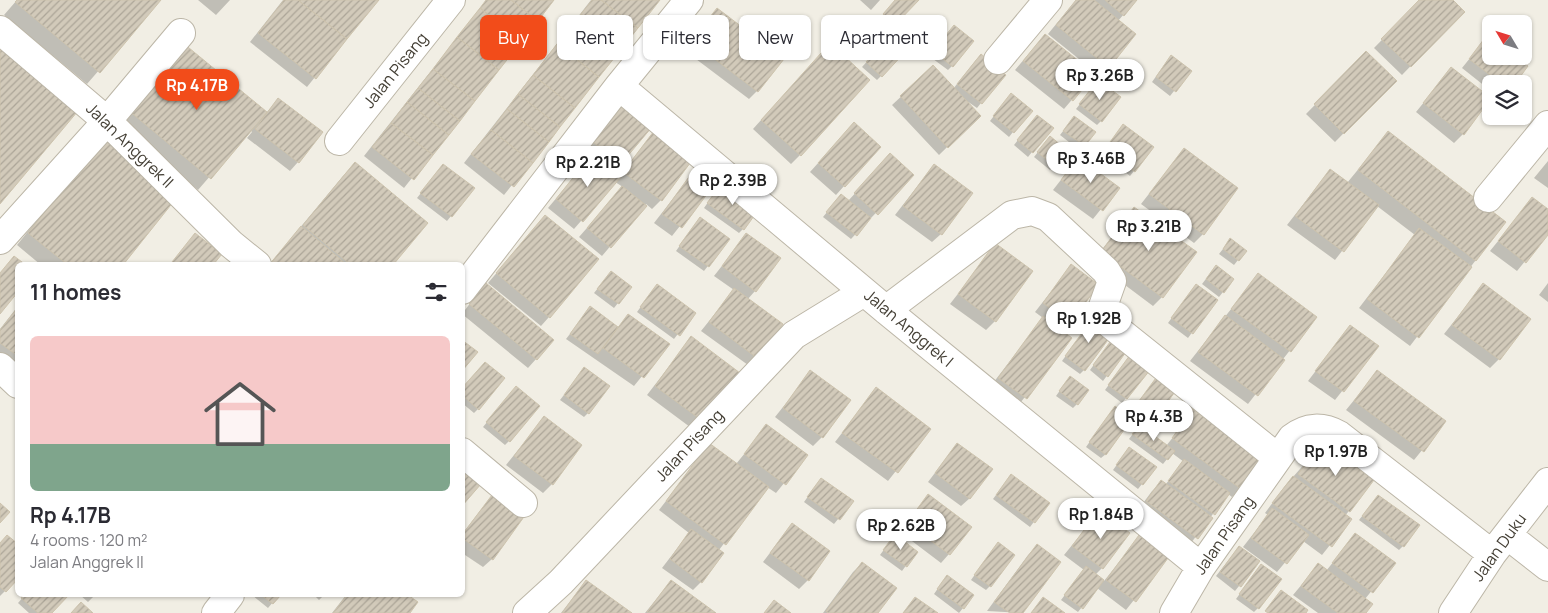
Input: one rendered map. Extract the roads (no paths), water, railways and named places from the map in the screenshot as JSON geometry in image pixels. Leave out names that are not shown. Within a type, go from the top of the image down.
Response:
[{"type":"street","name":"Jalan Pisang","points":[[339,141],[452,0]]},
{"type":"street","points":[[465,286],[619,86],[689,0]]},
{"type":"street","points":[[998,60],[1048,0]]},
{"type":"street","name":"Jalan Anggrek II","points":[[0,30],[107,121],[231,244],[253,262]]},
{"type":"street","points":[[0,240],[107,121],[181,33]]},
{"type":"street","name":"Jalan Anggrek I","points":[[619,86],[864,292],[1201,567]]},
{"type":"street","points":[[1488,198],[1548,126]]},
{"type":"street","points":[[886,310],[1012,215],[1032,210],[1048,217],[1106,271],[1112,280],[1101,312],[1104,319],[1278,458]]},
{"type":"street","name":"Jalan Pisang","points":[[527,613],[561,582],[794,335],[864,292]]},
{"type":"street","points":[[0,367],[15,381]]},
{"type":"street","name":"Jalan Pisang","points":[[1174,613],[1201,567],[1292,438],[1300,432],[1314,428],[1328,429],[1499,545],[1548,568]]},
{"type":"street","points":[[465,455],[523,503]]},
{"type":"street","name":"Jalan Duku","points":[[1453,613],[1499,545],[1548,482]]},
{"type":"street","points":[[216,613],[228,597]]}]
